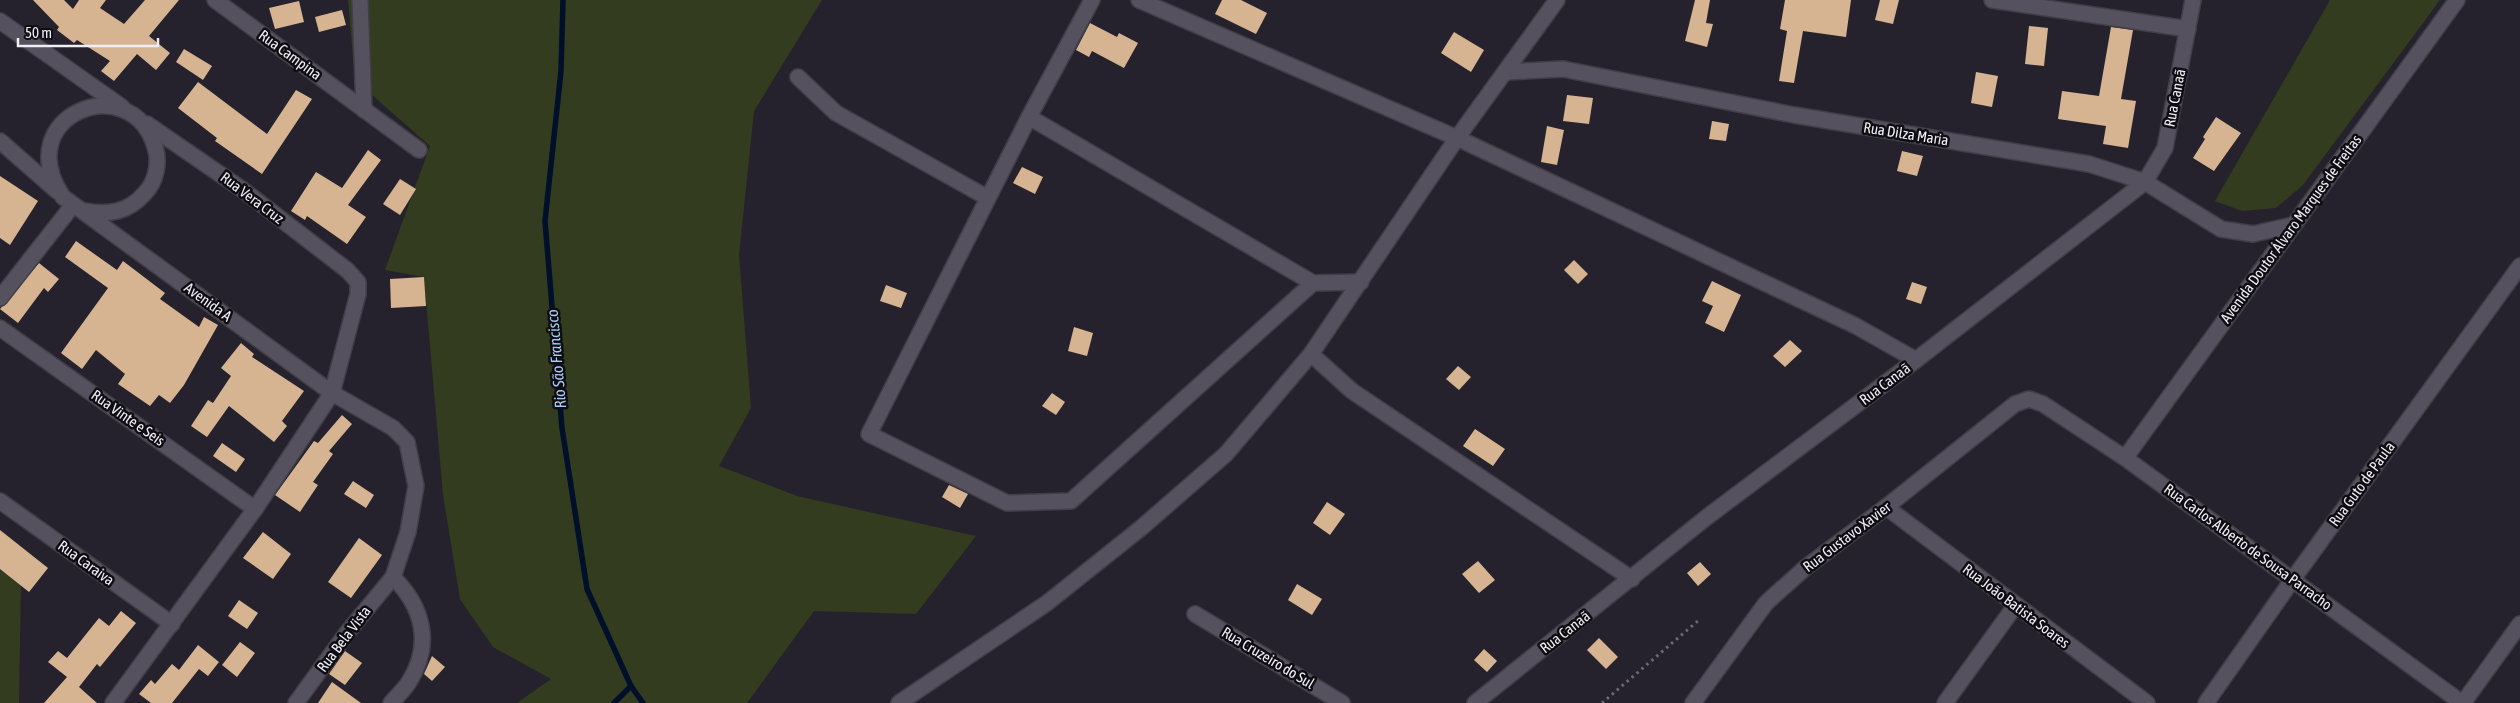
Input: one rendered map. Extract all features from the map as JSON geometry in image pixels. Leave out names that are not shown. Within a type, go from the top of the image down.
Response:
[{"type":"street","name":"Rua Campina","points":[[215,0],[419,150]]},
{"type":"street","points":[[360,0],[364,110]]},
{"type":"street","points":[[1092,0],[1029,117],[869,434],[1008,503],[1071,501],[1314,284]]},
{"type":"street","points":[[1139,0],[1457,138],[1856,326],[1916,360]]},
{"type":"street","points":[[899,703],[1047,603],[1141,528],[1226,454],[1311,354],[1457,138],[1557,0]]},
{"type":"street","points":[[1992,0],[2188,30]]},
{"type":"street","name":"Rua Canaã","points":[[1475,703],[1707,517],[1916,360],[2145,182],[2165,148],[2193,0]]},
{"type":"street","name":"Avenida Doutor Álvaro Marques de Freitas","points":[[2125,458],[2457,0]]},
{"type":"street","points":[[0,21],[127,111],[141,121],[152,136],[157,153],[156,172],[149,189],[137,203],[120,212],[102,214],[73,204],[53,182],[48,163],[50,145],[59,128],[72,115],[90,107],[109,106],[127,111]]},
{"type":"street","name":"Rua Dilza Maria","points":[[1506,72],[1563,69],[1794,115],[2089,164],[2145,182],[2221,229],[2253,234],[2293,225]]},
{"type":"street","points":[[798,77],[836,113],[988,198]]},
{"type":"street","points":[[1029,117],[1314,284],[1361,282]]},
{"type":"street","name":"Rua Vera Cruz","points":[[141,121],[243,190],[347,270],[358,282],[358,294],[332,392]]},
{"type":"street","name":"Avenida A","points":[[0,141],[73,204],[332,392]]},
{"type":"street","points":[[0,298],[73,204]]},
{"type":"street","name":"Rua Guto de Paula","points":[[2206,703],[2293,579],[2520,266]]},
{"type":"street","name":"Rua Vinte e Seis","points":[[0,328],[255,509]]},
{"type":"street","points":[[1311,354],[1352,391],[1632,579]]},
{"type":"street","points":[[113,703],[255,509],[332,392]]},
{"type":"street","name":"Rua Bela Vista","points":[[296,703],[346,634],[393,577],[408,532],[416,486],[407,442],[393,428],[332,392]]},
{"type":"street","name":"Rua Carlos Alberto de Sousa Parracho","points":[[2029,399],[2043,404],[2125,458],[2462,703]]},
{"type":"street","name":"Rua Gustavo Xavier","points":[[1692,703],[1766,603],[1805,568],[1886,507],[2015,404],[2029,399]]},
{"type":"street","name":"Rua Caraiva","points":[[0,501],[172,624]]},
{"type":"street","name":"Rua João Batista Soares","points":[[1886,507],[2015,606],[2147,703]]},
{"type":"street","points":[[391,703],[409,682],[420,656],[423,626],[418,610],[408,592],[393,577]]},
{"type":"street","points":[[1945,703],[2015,606]]},
{"type":"street","name":"Rua Cruzeiro do Sul","points":[[1195,614],[1342,703]]},
{"type":"street","points":[[2462,703],[2520,624]]},
{"type":"path","points":[[1602,703],[1699,620]]},
{"type":"green space","points":[[348,0],[822,0],[754,111],[739,255],[751,408],[719,466],[797,496],[976,536],[916,614],[814,611],[747,703],[517,703],[551,679],[493,647],[460,599],[443,495],[424,277],[385,270],[430,146],[355,80]]},
{"type":"green space","points":[[2330,0],[2440,0],[2303,185],[2276,208],[2242,211],[2215,201]]},
{"type":"green space","points":[[0,570],[21,580],[19,703],[0,703]]},
{"type":"building","points":[[33,0],[64,0],[73,9],[79,0],[106,0],[100,8],[124,24],[145,0],[179,0],[149,36],[170,53],[156,70],[137,54],[114,81],[101,71],[110,61],[77,40],[74,43],[57,30],[59,27]]},
{"type":"building","points":[[1222,0],[1241,0],[1267,13],[1256,34],[1215,14]]},
{"type":"building","points":[[1695,0],[1710,0],[1706,23],[1713,24],[1707,47],[1685,41]]},
{"type":"building","points":[[1785,0],[1851,0],[1846,37],[1803,31],[1794,83],[1779,81],[1787,31],[1780,29]]},
{"type":"building","points":[[1880,0],[1899,0],[1893,24],[1875,20]]},
{"type":"building","points":[[299,1],[304,22],[275,29],[269,8]]},
{"type":"building","points":[[342,10],[346,25],[319,32],[315,17]]},
{"type":"building","points":[[1090,23],[1117,37],[1119,33],[1138,43],[1124,68],[1092,51],[1089,57],[1076,50]]},
{"type":"building","points":[[2029,26],[2048,28],[2044,66],[2025,64]]},
{"type":"building","points":[[2111,27],[2133,30],[2121,99],[2136,101],[2128,148],[2103,144],[2106,126],[2058,119],[2062,91],[2099,96]]},
{"type":"building","points":[[1454,32],[1484,50],[1471,72],[1441,53]]},
{"type":"building","points":[[184,49],[212,66],[203,80],[176,62]]},
{"type":"building","points":[[1976,72],[1998,76],[1992,107],[1971,103]]},
{"type":"building","points":[[198,82],[267,134],[296,90],[312,99],[262,174],[215,141],[217,138],[178,108]]},
{"type":"building","points":[[1567,95],[1593,98],[1589,124],[1563,121]]},
{"type":"building","points":[[2216,117],[2241,133],[2214,171],[2193,158],[2205,139],[2203,137]]},
{"type":"building","points":[[1712,121],[1729,124],[1726,141],[1709,139]]},
{"type":"building","points":[[1547,126],[1564,130],[1557,165],[1541,162]]},
{"type":"building","points":[[368,150],[381,160],[348,205],[366,217],[347,244],[307,216],[305,220],[291,211],[316,172],[342,188]]},
{"type":"building","points":[[1902,151],[1923,156],[1917,176],[1897,171]]},
{"type":"building","points":[[1022,167],[1043,177],[1035,194],[1013,183]]},
{"type":"building","points":[[0,176],[38,201],[10,245],[0,238]]},
{"type":"building","points":[[400,179],[416,189],[400,215],[383,204]]},
{"type":"building","points":[[76,241],[117,270],[123,261],[165,293],[160,299],[199,327],[204,317],[218,325],[184,385],[170,403],[159,395],[150,406],[118,384],[125,374],[96,350],[82,369],[61,353],[108,288],[65,257]]},
{"type":"building","points":[[1574,260],[1588,274],[1578,284],[1564,270]]},
{"type":"building","points":[[39,263],[59,279],[48,292],[44,288],[18,323],[0,309]]},
{"type":"building","points":[[424,277],[426,306],[391,308],[390,279]]},
{"type":"building","points":[[1712,281],[1741,295],[1724,332],[1705,323],[1713,306],[1702,301]]},
{"type":"building","points":[[1912,282],[1927,287],[1921,304],[1906,299]]},
{"type":"building","points":[[886,285],[907,293],[901,308],[880,301]]},
{"type":"building","points":[[1074,327],[1093,333],[1087,356],[1068,351]]},
{"type":"building","points":[[1790,340],[1802,351],[1785,367],[1773,356]]},
{"type":"building","points":[[241,343],[254,354],[252,357],[304,391],[282,421],[287,426],[274,442],[229,406],[207,437],[191,426],[208,400],[213,403],[231,376],[221,368]]},
{"type":"building","points":[[1458,366],[1471,377],[1459,390],[1446,379]]},
{"type":"building","points":[[1052,393],[1065,402],[1056,415],[1042,406]]},
{"type":"building","points":[[342,415],[352,424],[329,451],[333,454],[313,482],[318,485],[300,512],[275,495],[314,441],[318,443]]},
{"type":"building","points":[[1475,429],[1505,449],[1493,466],[1463,446]]},
{"type":"building","points":[[222,443],[245,459],[236,472],[213,456]]},
{"type":"building","points":[[353,481],[374,495],[366,508],[344,494]]},
{"type":"building","points":[[949,485],[968,494],[960,508],[942,497]]},
{"type":"building","points":[[1327,502],[1345,514],[1330,535],[1313,523]]},
{"type":"building","points":[[0,530],[48,568],[29,592],[0,569]]},
{"type":"building","points":[[263,532],[291,554],[273,579],[243,558]]},
{"type":"building","points":[[359,538],[382,555],[351,598],[328,582]]},
{"type":"building","points":[[1478,561],[1495,580],[1479,593],[1462,574]]},
{"type":"building","points":[[1700,562],[1711,574],[1698,586],[1687,573]]},
{"type":"building","points":[[1297,584],[1322,599],[1312,615],[1288,600]]},
{"type":"building","points":[[239,600],[258,613],[247,629],[228,616]]},
{"type":"building","points":[[121,611],[136,623],[100,667],[97,664],[79,687],[97,703],[44,703],[67,677],[48,662],[58,651],[67,658],[99,618],[109,626]]},
{"type":"building","points":[[1599,638],[1618,657],[1606,669],[1587,650]]},
{"type":"building","points":[[240,642],[255,653],[237,677],[222,665]]},
{"type":"building","points":[[198,645],[219,662],[208,676],[199,669],[172,703],[151,703],[139,694],[151,680],[155,684],[172,664],[179,670]]},
{"type":"building","points":[[1484,649],[1497,661],[1487,672],[1474,660]]},
{"type":"building","points":[[345,651],[362,663],[345,685],[329,674]]},
{"type":"building","points":[[432,656],[445,667],[432,681],[424,674]]},
{"type":"building","points":[[332,682],[361,703],[318,703]]},
{"type":"waterway","name":"Rio São Francisco","points":[[563,0],[561,71],[545,221],[562,428],[587,589],[631,686],[643,703]]},
{"type":"waterway","points":[[614,703],[631,686]]}]
